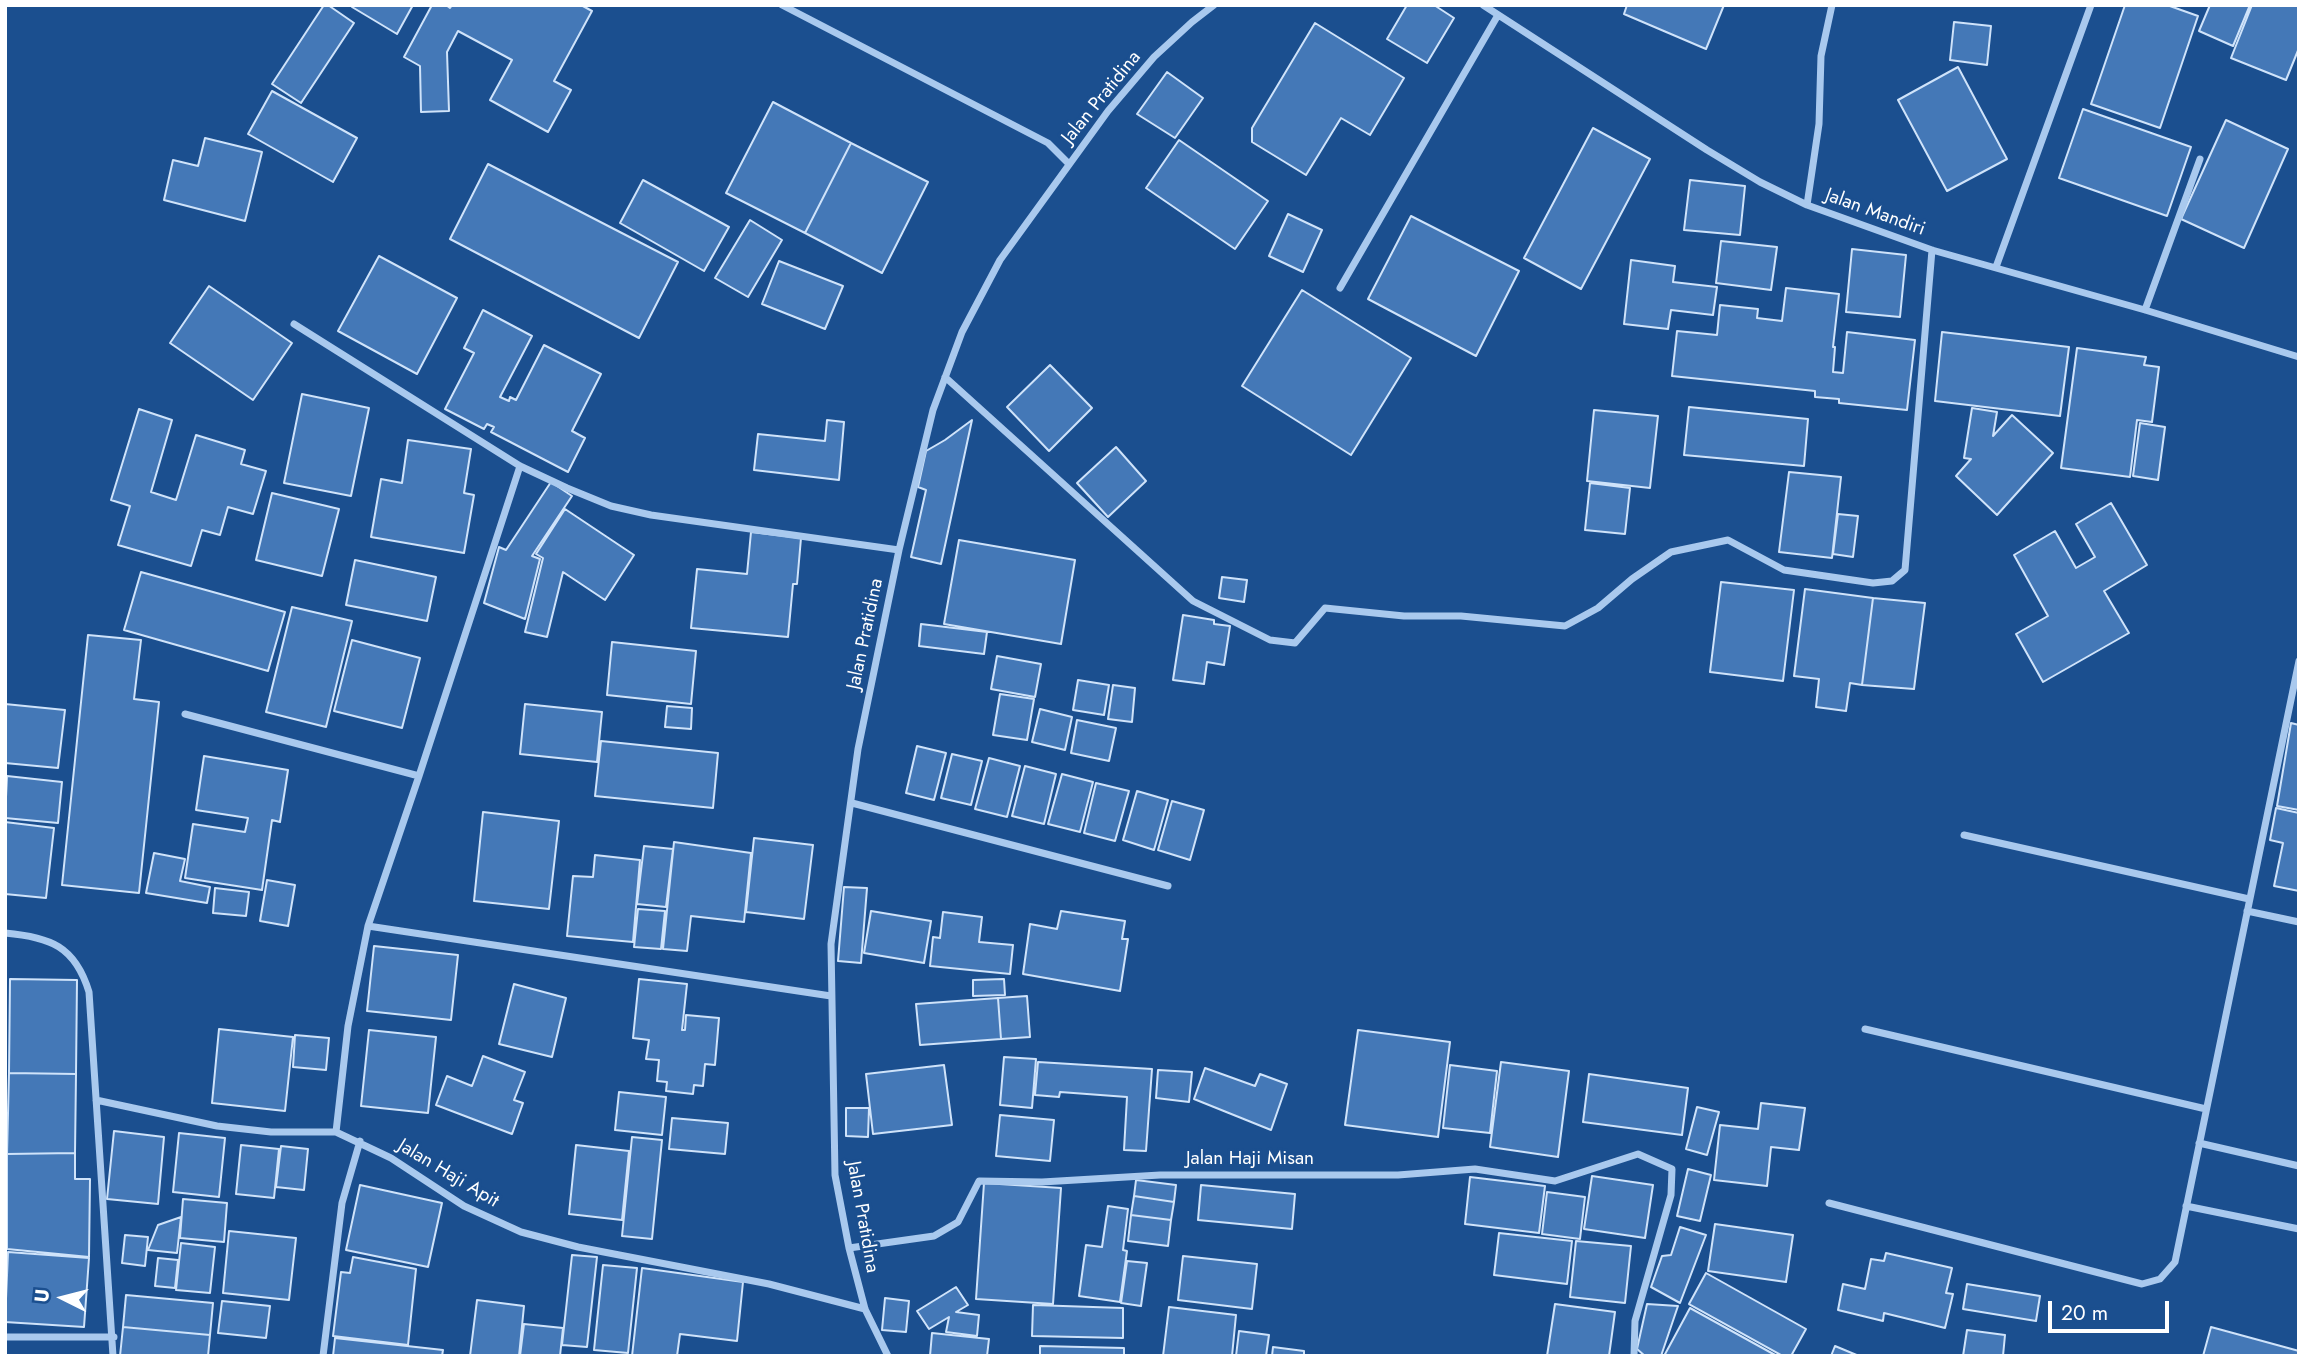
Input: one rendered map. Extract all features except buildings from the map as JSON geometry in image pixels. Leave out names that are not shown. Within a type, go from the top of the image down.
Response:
[{"type":"street","points":[[782,5],[1048,142],[1069,164]]},
{"type":"street","name":"Jalan Pratidina","points":[[888,1356],[865,1309],[849,1248],[835,1175],[831,944],[858,749],[899,550],[933,410],[962,332],[1000,260],[1108,111],[1154,57],[1214,5]]},
{"type":"street","name":"Jalan Mandiri","points":[[1483,5],[1707,150],[1760,182],[1807,205],[1932,250],[2145,310],[2299,358]]},
{"type":"street","points":[[1807,205],[1819,124],[1821,56],[1832,5]]},
{"type":"street","points":[[1996,267],[2091,5]]},
{"type":"street","points":[[1340,288],[1499,15]]},
{"type":"street","points":[[2145,310],[2200,159]]},
{"type":"street","points":[[946,377],[1194,601],[1270,640],[1295,643],[1325,608],[1404,616],[1461,616],[1565,626],[1598,608],[1632,579],[1671,552],[1728,540],[1784,570],[1873,583],[1892,581],[1905,570],[1932,250]]},
{"type":"street","points":[[294,324],[520,466],[611,506],[650,515],[899,550]]},
{"type":"street","points":[[336,1132],[348,1026],[368,926],[520,466]]},
{"type":"street","points":[[1829,1203],[2142,1284],[2160,1279],[2175,1262],[2299,662]]},
{"type":"street","points":[[185,714],[419,776]]},
{"type":"street","points":[[852,803],[1168,886]]},
{"type":"street","points":[[1964,835],[2249,899]]},
{"type":"street","points":[[2247,911],[2299,922]]},
{"type":"street","points":[[368,926],[831,996]]},
{"type":"street","points":[[5,933],[36,936],[55,943],[73,957],[83,973],[89,992],[114,1337],[113,1356]]},
{"type":"street","points":[[1865,1029],[2206,1109]]},
{"type":"street","name":"Jalan Haji Apit","points":[[96,1100],[217,1126],[271,1132],[336,1132],[391,1158],[464,1206],[521,1232],[578,1247],[769,1283],[865,1309]]},
{"type":"street","points":[[323,1356],[342,1203],[359,1141]]},
{"type":"street","points":[[2199,1143],[2299,1166]]},
{"type":"street","name":"Jalan Haji Misan","points":[[849,1248],[934,1236],[958,1222],[979,1181],[1042,1182],[1160,1175],[1398,1175],[1475,1169],[1555,1181],[1637,1154],[1672,1169],[1671,1195],[1635,1321],[1634,1356]]},
{"type":"street","points":[[2186,1206],[2299,1229]]},
{"type":"street","points":[[5,1337],[114,1337]]}]
